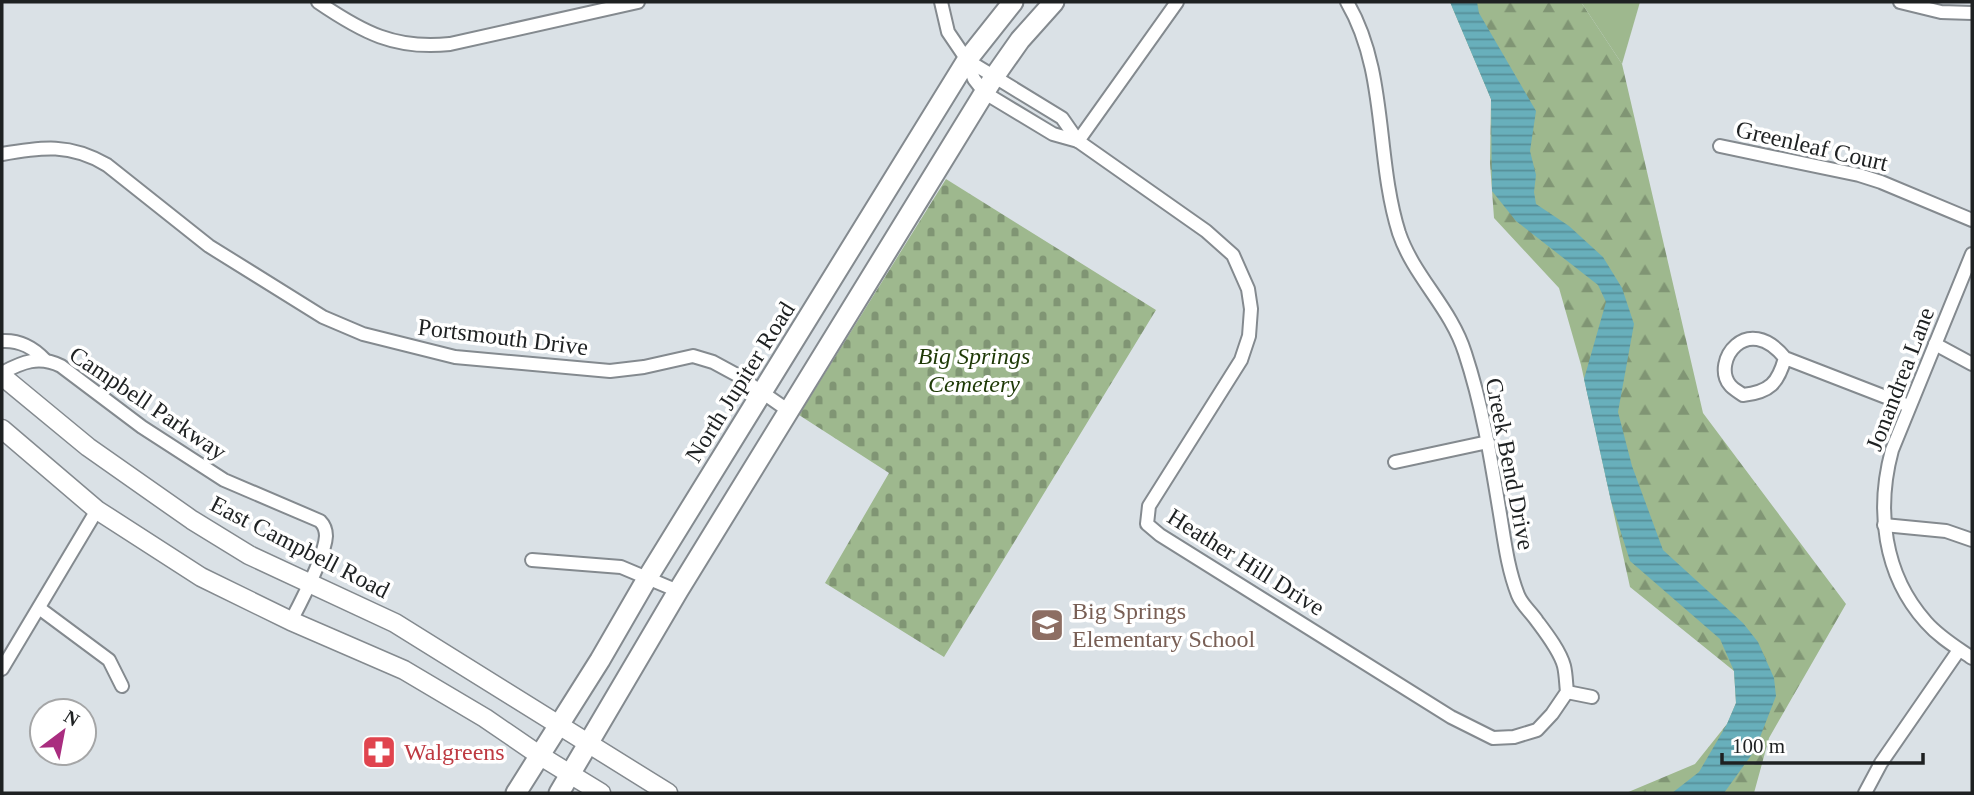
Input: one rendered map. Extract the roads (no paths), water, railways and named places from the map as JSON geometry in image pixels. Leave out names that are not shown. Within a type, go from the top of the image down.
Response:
[{"type":"main road","name":"North Jupiter Road","points":[[516,793],[967,60],[1013,2]]},
{"type":"main road","points":[[559,793],[678,591],[990,85],[1020,40],[1054,2]]},
{"type":"main road","name":"East Campbell Road","points":[[2,375],[88,447],[192,520],[249,555],[407,630],[668,793]]},
{"type":"main road","points":[[2,429],[97,510],[201,577],[291,621],[404,670],[485,718],[601,793]]},
{"type":"street","points":[[318,2],[346,21],[395,43],[425,47],[463,42],[638,2]]},
{"type":"street","points":[[941,2],[948,32],[967,60]]},
{"type":"street","points":[[1078,141],[1177,2]]},
{"type":"street","name":"Creek Bend Drive","points":[[1348,2],[1364,37],[1371,62],[1379,105],[1382,154],[1389,197],[1400,235],[1414,264],[1449,316],[1464,349],[1483,411],[1507,562],[1519,598],[1538,622],[1564,665],[1567,692]]},
{"type":"street","points":[[1900,2],[1941,12],[1972,13]]},
{"type":"street","name":"Heather Hill Drive","points":[[967,60],[974,79],[1062,118],[1078,141]]},
{"type":"street","name":"Heather Hill Drive","points":[[967,60],[990,85],[1053,134],[1078,141],[1206,231],[1233,255],[1248,289],[1251,309],[1249,336],[1241,360],[1149,506],[1147,524],[1160,535],[1451,717],[1493,738],[1514,737],[1537,730],[1567,692]]},
{"type":"street","name":"Greenleaf Court","points":[[1720,146],[1859,175],[1972,220]]},
{"type":"street","name":"Portsmouth Drive","points":[[2,154],[41,147],[65,148],[90,154],[209,246],[323,317],[363,334],[456,357],[610,370],[644,368],[693,356],[713,362],[789,411]]},
{"type":"street","name":"Jonandrea Lane","points":[[1972,254],[1909,406],[1886,472],[1883,507],[1891,557],[1909,600],[1932,628],[1972,658]]},
{"type":"street","points":[[1785,358],[1780,376],[1769,387],[1757,393],[1743,395],[1730,386],[1724,375],[1726,361],[1732,349],[1742,341],[1754,337],[1766,340],[1785,358],[1909,406]]},
{"type":"street","name":"Campbell Parkway","points":[[2,341],[24,344],[45,360],[61,366],[142,427],[224,480],[320,521],[325,526],[326,538],[310,583],[291,621]]},
{"type":"street","points":[[1935,344],[1972,364]]},
{"type":"street","name":"Campbell Parkway","points":[[2,375],[25,362],[45,360]]},
{"type":"street","points":[[1395,462],[1488,442]]},
{"type":"street","points":[[2,669],[97,510]]},
{"type":"street","points":[[1884,525],[1946,531],[1972,540]]},
{"type":"street","points":[[532,560],[621,567],[678,591]]},
{"type":"street","points":[[39,608],[109,660],[121,686]]},
{"type":"street","points":[[1866,793],[1881,763],[1959,650]]},
{"type":"street","points":[[1567,692],[1592,697]]},
{"type":"water","points":[[1450,2],[1477,2],[1479,13],[1536,111],[1530,151],[1536,175],[1536,204],[1569,226],[1603,257],[1622,288],[1634,324],[1618,412],[1632,466],[1663,550],[1743,623],[1758,642],[1774,678],[1776,696],[1755,750],[1724,793],[1672,793],[1699,772],[1727,724],[1736,703],[1734,671],[1720,639],[1630,561],[1611,501],[1584,379],[1606,302],[1598,285],[1516,221],[1492,191],[1491,99]]},
{"type":"place","name":"Big Springs Elementary School","points":[[1047,625]]},
{"type":"place","name":"Walgreens","points":[[379,752]]},
{"type":"park label","name":"Big Springs Cemetery","points":[[974,370]]}]
